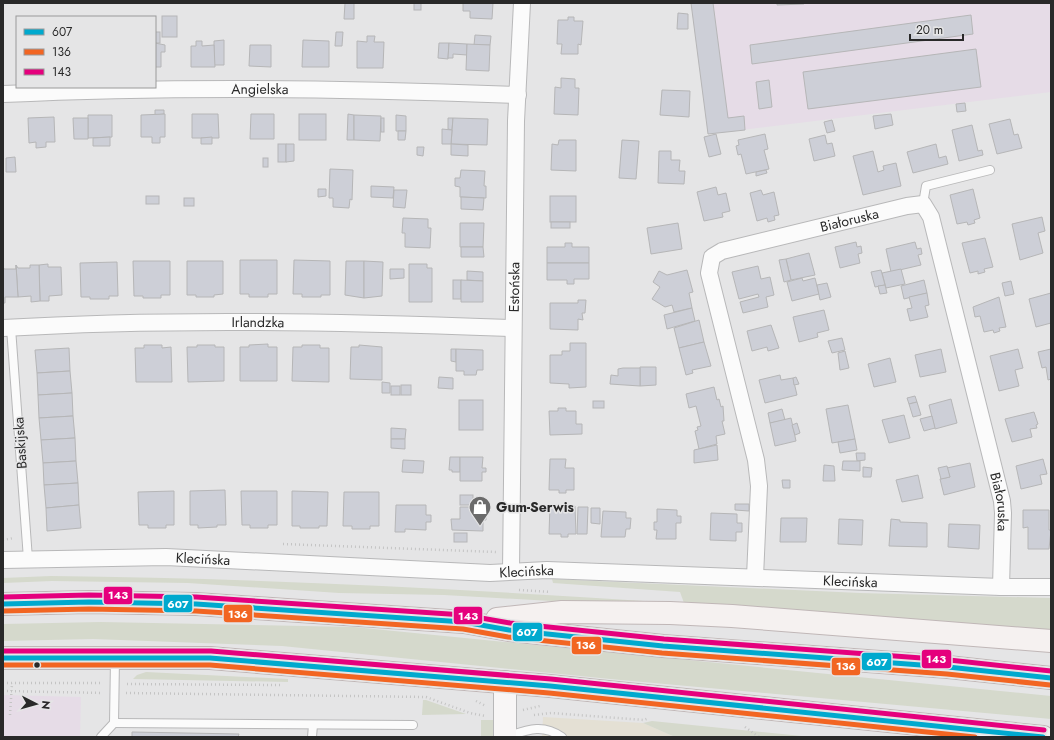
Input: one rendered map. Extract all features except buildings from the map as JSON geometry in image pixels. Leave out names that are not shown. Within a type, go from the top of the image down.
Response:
[{"type":"main road","points":[[3,604],[89,602],[196,604],[464,622],[509,630],[664,646],[948,667],[1051,678]]},
{"type":"main road","points":[[464,622],[562,612],[670,613],[732,616],[1051,641]]},
{"type":"main road","points":[[3,658],[115,656],[210,658],[505,682],[1043,737]]},
{"type":"main road","points":[[505,682],[506,737]]},
{"type":"street","name":"Estońska","points":[[510,572],[513,328],[518,95],[522,3]]},
{"type":"street","name":"Angielska","points":[[3,94],[189,89],[323,90],[518,95]]},
{"type":"street","name":"Białoruska","points":[[755,577],[758,486],[756,460],[710,273],[712,257],[722,252],[907,206],[923,204],[931,217],[1002,501],[1001,587]]},
{"type":"street","name":"Irlandzka","points":[[7,328],[120,322],[298,321],[513,328]]},
{"type":"street","name":"Klecińska","points":[[3,560],[166,557],[479,573],[547,570],[1001,587],[1051,587]]},
{"type":"lane","points":[[923,204],[926,186],[990,170]]},
{"type":"lane","name":"Baskijska","points":[[7,328],[28,559]]},
{"type":"lane","points":[[101,737],[114,723],[115,656]]},
{"type":"lane","points":[[114,723],[413,725]]},
{"type":"lane","points":[[312,737],[313,725]]},
{"type":"lane","points":[[506,737],[542,728],[553,731],[562,737]]},
{"type":"path","points":[[3,540],[18,538]]},
{"type":"path","points":[[10,715],[12,682]]},
{"type":"path","points":[[3,683],[97,683]]},
{"type":"path","points":[[126,684],[284,685]]},
{"type":"path","points":[[3,691],[104,692]]},
{"type":"path","points":[[114,693],[426,697],[470,713],[486,716]]},
{"type":"path","points":[[528,717],[551,713],[644,720],[647,717]]},
{"type":"path","points":[[742,724],[759,737]]},
{"type":"shaded area","points":[[691,3],[1051,3],[1051,92],[708,134]]},
{"type":"shaded area","points":[[51,576],[203,579],[356,585],[660,602],[569,602],[444,595],[339,593],[188,583],[52,581],[3,583],[3,578]]},
{"type":"shaded area","points":[[552,579],[860,593],[1051,598],[1051,633],[684,603],[680,592],[553,583]]},
{"type":"shaded area","points":[[101,622],[354,627],[1051,696],[1051,719],[610,679],[282,646],[93,639],[3,641],[3,624]]},
{"type":"shaded area","points":[[146,672],[288,679],[288,682],[133,679],[137,675]]},
{"type":"shaded area","points":[[3,695],[81,697],[80,737],[3,737]]},
{"type":"shaded area","points":[[423,700],[426,700],[466,714],[422,715]]},
{"type":"shaded area","points":[[543,717],[643,723],[675,737],[542,737]]},
{"type":"shaded area","points":[[481,720],[494,720],[494,737],[481,737]]},
{"type":"shaded area","points":[[652,721],[812,737],[675,737],[643,723]]},
{"type":"transit line","name":"143","points":[[3,597],[89,595],[196,597],[464,615],[510,623],[664,639],[949,660],[1051,671]]},
{"type":"transit line","name":"607","points":[[3,604],[89,602],[196,604],[464,622],[509,630],[663,646],[948,667],[1051,678]]},
{"type":"transit line","name":"136","points":[[3,611],[89,609],[196,611],[463,629],[508,637],[662,653],[947,674],[1050,685]]},
{"type":"transit line","name":"143","points":[[3,651],[211,651],[551,679],[1044,730]]},
{"type":"transit line","name":"607","points":[[3,658],[210,658],[550,686],[1043,737]]},
{"type":"transit line","name":"136","points":[[3,665],[210,665],[549,693],[975,737]]},
{"type":"place","name":"Gum-Serwis","points":[[480,526]]}]
